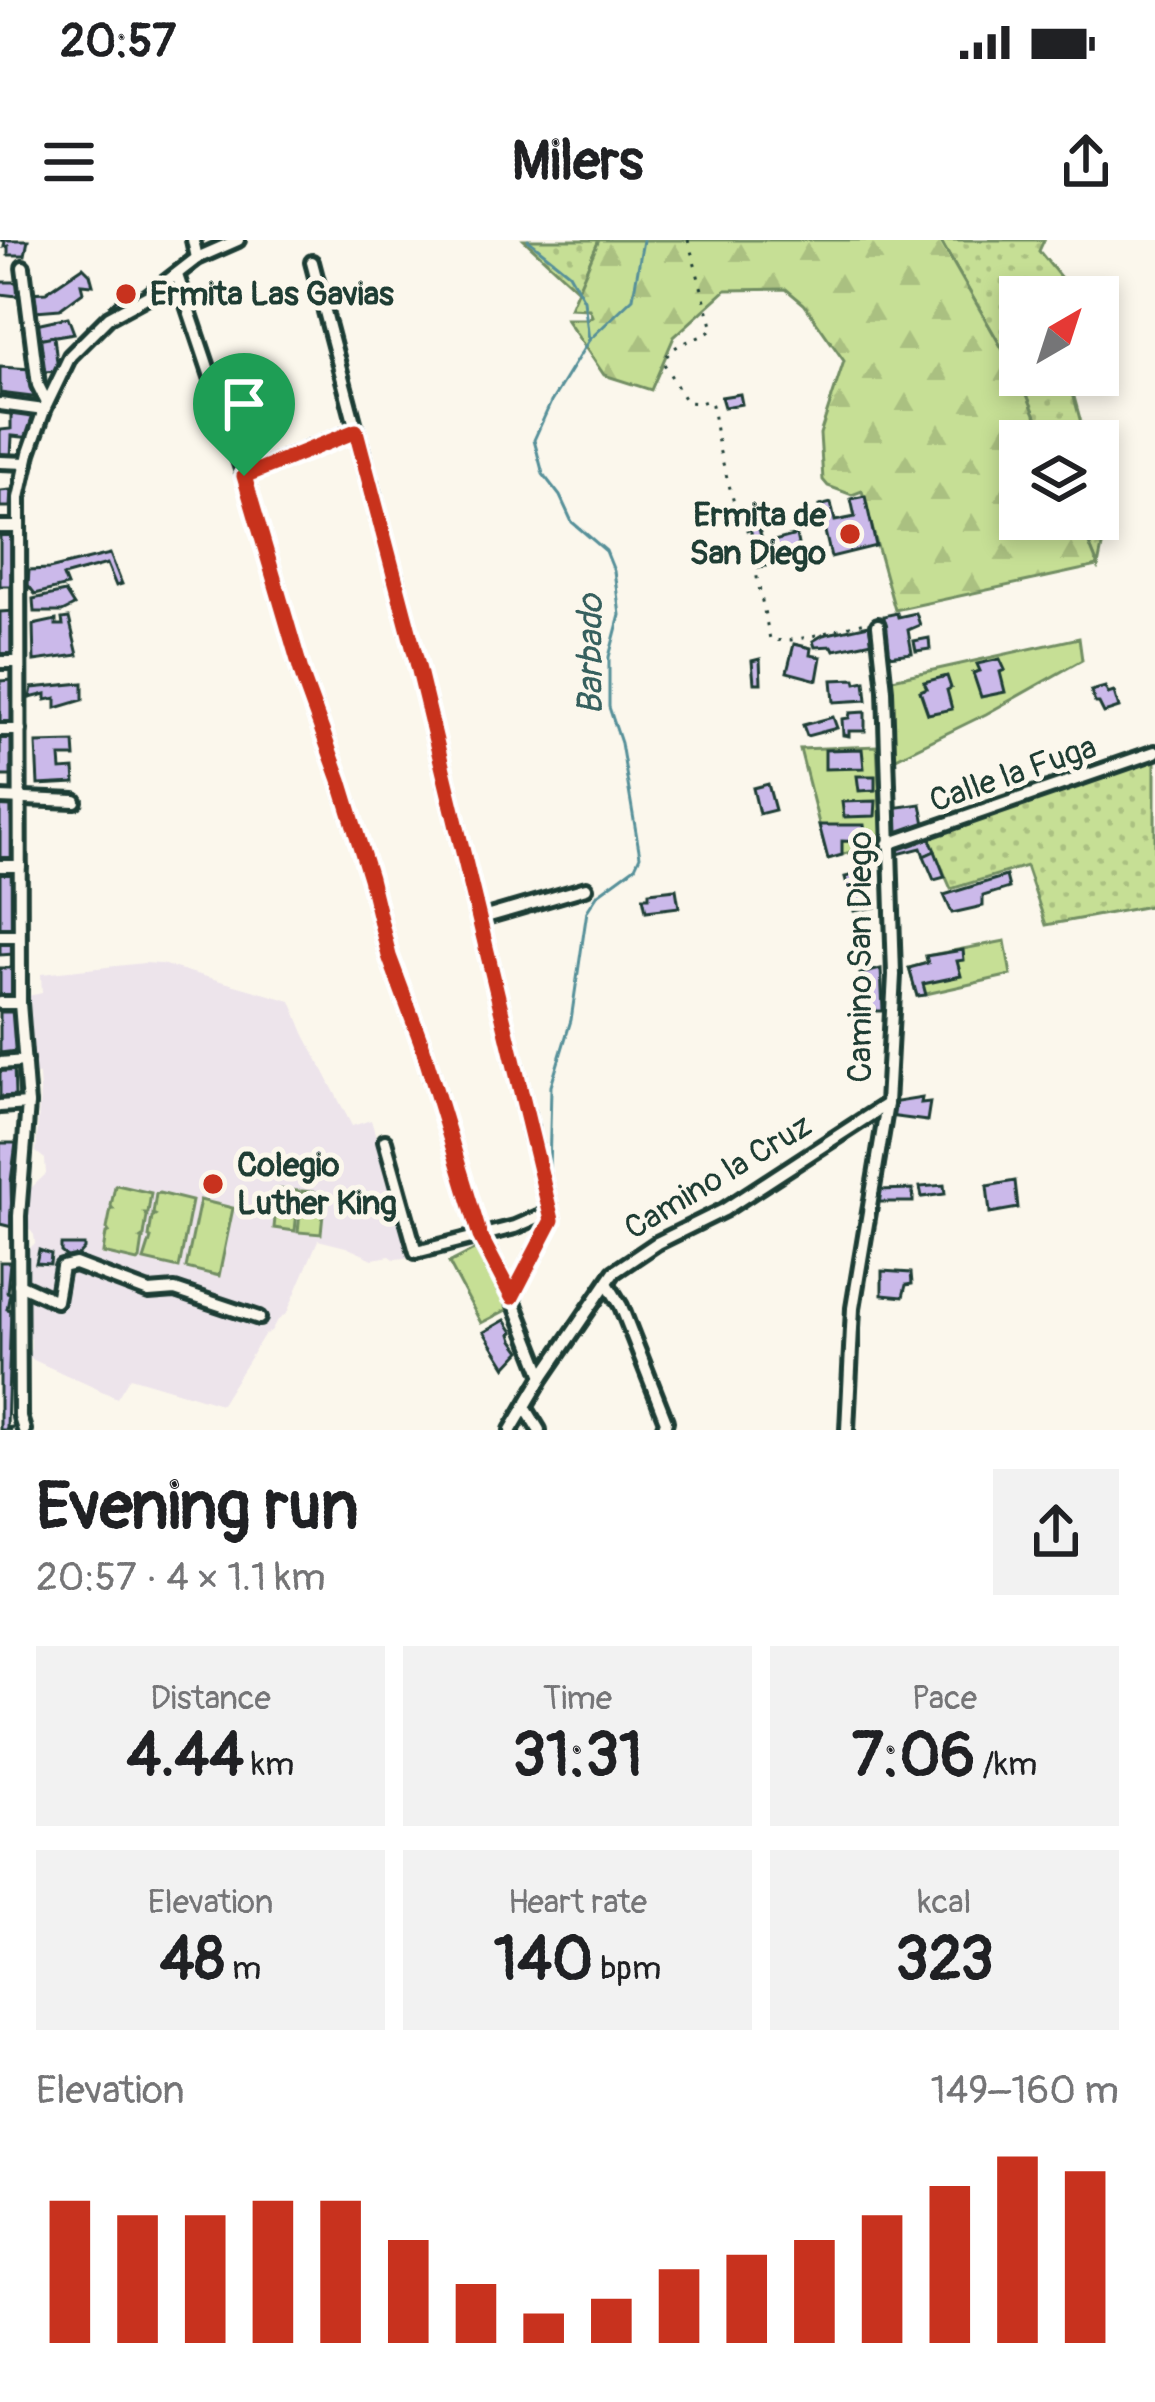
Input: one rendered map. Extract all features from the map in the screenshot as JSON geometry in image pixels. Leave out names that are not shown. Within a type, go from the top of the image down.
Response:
[{"type":"street","points":[[193,240],[197,258]]},
{"type":"street","points":[[24,1430],[20,1417],[19,1216],[28,1104],[20,1004],[20,498],[46,407],[70,356],[109,317],[148,296],[197,258],[238,240]]},
{"type":"street","points":[[312,262],[416,658],[552,1220],[512,1297]]},
{"type":"street","points":[[23,267],[38,385],[46,407]]},
{"type":"street","points":[[177,275],[244,476],[304,681],[340,780],[389,956],[421,1042],[480,1236],[512,1297],[544,1376]]},
{"type":"street","points":[[0,404],[46,407]]},
{"type":"street","points":[[244,476],[356,431]]},
{"type":"street","points":[[0,462],[27,463]]},
{"type":"street","points":[[0,527],[18,527]]},
{"type":"street","points":[[0,594],[18,593]]},
{"type":"street","name":"Camino San Diego","points":[[847,1430],[853,1308],[887,1104],[894,975],[885,690],[878,626]]},
{"type":"street","points":[[0,662],[18,662]]},
{"type":"street","points":[[0,730],[20,730]]},
{"type":"street","name":"Calle la Fuga","points":[[888,844],[1155,752]]},
{"type":"street","points":[[0,798],[76,801]]},
{"type":"street","points":[[0,866],[20,866]]},
{"type":"street","points":[[479,919],[586,888]]},
{"type":"street","points":[[0,935],[20,936]]},
{"type":"street","points":[[0,1003],[20,1004]]},
{"type":"street","points":[[0,1063],[25,1061]]},
{"type":"street","points":[[0,1106],[28,1104]]},
{"type":"street","name":"Camino la Cruz","points":[[511,1430],[614,1272],[657,1243],[724,1210],[887,1104]]},
{"type":"street","points":[[385,1141],[416,1252],[515,1227],[550,1212]]},
{"type":"street","points":[[0,1243],[19,1249]]},
{"type":"street","points":[[19,1283],[56,1301],[62,1267],[76,1264],[149,1292],[175,1290],[259,1318]]},
{"type":"street","points":[[608,1282],[666,1421],[663,1430]]},
{"type":"street","points":[[525,1407],[539,1430]]},
{"type":"path","points":[[688,240],[713,329],[675,346],[663,362],[686,402],[709,400],[712,405],[738,518],[746,525],[770,639],[796,640],[871,621],[878,626]]},
{"type":"shaded area","name":"Colegio Luther King","points":[[144,963],[291,1001],[352,1126],[371,1120],[410,1253],[406,1258],[373,1259],[318,1240],[287,1313],[264,1335],[221,1404],[130,1377],[117,1398],[27,1357],[31,1349],[27,1336],[28,1250],[35,1243],[27,1226],[30,1189],[46,1174],[45,1159],[36,1152],[40,1092],[39,1075],[33,1074],[28,996],[42,993],[41,974]]},
{"type":"green space","points":[[524,240],[599,240],[578,290]]},
{"type":"green space","points":[[599,240],[940,240],[999,343],[999,396],[1028,396],[1037,420],[999,420],[999,540],[1087,540],[1098,566],[895,610],[862,491],[852,495],[823,480],[820,434],[844,361],[804,304],[786,289],[726,290],[674,337],[651,390],[604,375],[566,319],[588,319],[592,316],[589,309],[570,308]]},
{"type":"green space","points":[[940,240],[1044,240],[1039,251],[1059,276],[999,276],[999,343]]},
{"type":"green space","points":[[1028,396],[1074,396],[1080,420],[1037,420]]},
{"type":"green space","points":[[1087,540],[1103,540],[1098,566]]},
{"type":"green space","points":[[1079,638],[1082,660],[894,759],[888,680]]},
{"type":"green space","points":[[877,746],[882,838],[828,859],[800,749]]},
{"type":"green space","points":[[1155,752],[1155,905],[1046,925],[1026,866],[951,889],[927,833]]},
{"type":"green space","points":[[1005,941],[1011,975],[917,996],[909,968],[927,963],[926,956]]},
{"type":"green space","points":[[117,1185],[151,1193],[137,1261],[103,1253]]},
{"type":"green space","points":[[278,1189],[299,1191],[295,1231],[274,1228]]},
{"type":"green space","points":[[302,1191],[325,1193],[321,1234],[298,1232]]},
{"type":"green space","points":[[159,1193],[192,1201],[179,1268],[144,1260]]},
{"type":"green space","points":[[200,1200],[233,1208],[219,1276],[186,1268]]},
{"type":"green space","points":[[476,1249],[508,1309],[481,1323],[449,1263]]},
{"type":"building","points":[[0,240],[28,240],[25,255],[8,255],[8,246]]},
{"type":"building","points":[[83,267],[93,285],[81,284],[83,292],[60,309],[36,311],[33,301],[28,301],[29,293],[46,292]]},
{"type":"building","points":[[0,282],[18,282],[17,296],[0,294]]},
{"type":"building","name":"Ermita Las Gavias","points":[[127,290],[132,298],[109,306]]},
{"type":"building","points":[[68,317],[74,333],[38,339],[36,324]]},
{"type":"building","points":[[54,336],[58,371],[43,372],[38,339]]},
{"type":"building","points":[[0,367],[31,369],[32,386],[40,398],[0,393]]},
{"type":"building","points":[[740,394],[742,404],[724,407],[721,397]]},
{"type":"building","points":[[11,411],[37,417],[32,438],[12,436],[11,457],[0,457],[0,430],[11,429]]},
{"type":"building","points":[[11,490],[10,507],[0,507],[0,491]]},
{"type":"building","name":"Ermita de San Diego","points":[[865,496],[876,546],[831,557],[819,506],[831,503],[835,521],[855,517],[851,499]]},
{"type":"building","points":[[758,525],[763,544],[796,535],[799,549],[772,554],[773,565],[758,567],[750,527]]},
{"type":"building","points":[[12,532],[13,586],[0,586],[0,533]]},
{"type":"building","points":[[110,554],[122,584],[116,586],[107,564],[63,576],[67,586],[35,594],[28,585],[29,570]]},
{"type":"building","points":[[65,592],[74,606],[62,612],[34,612],[33,599]]},
{"type":"building","points":[[14,611],[12,656],[0,656],[0,612]]},
{"type":"building","points":[[897,613],[898,617],[916,613],[920,625],[908,630],[912,653],[888,656],[884,616]]},
{"type":"building","points":[[69,618],[78,655],[34,661],[33,625],[56,620],[56,625],[63,625],[62,619]]},
{"type":"building","points":[[869,625],[872,642],[834,650],[832,646],[815,647],[813,641],[823,635]]},
{"type":"building","points":[[929,638],[930,649],[916,651],[914,641]]},
{"type":"building","points":[[794,644],[811,648],[810,655],[821,657],[817,680],[787,672]]},
{"type":"building","points":[[760,659],[761,683],[754,683],[752,661]]},
{"type":"building","points":[[1000,659],[1005,692],[981,697],[973,673],[980,671],[977,664]]},
{"type":"building","points":[[947,676],[952,709],[928,714],[920,691],[927,688],[924,682]]},
{"type":"building","points":[[855,679],[856,683],[865,681],[867,700],[834,702],[832,680]]},
{"type":"building","points":[[13,680],[13,724],[0,725],[0,681]]},
{"type":"building","points":[[83,683],[83,700],[56,708],[56,698],[46,700],[46,694],[30,698],[32,688]]},
{"type":"building","points":[[1105,687],[1108,694],[1114,692],[1119,708],[1104,713],[1091,691]]},
{"type":"building","points":[[865,712],[865,731],[843,735],[842,719]]},
{"type":"building","points":[[833,717],[837,728],[807,736],[803,725]]},
{"type":"building","points":[[0,733],[13,740],[13,776],[0,776]]},
{"type":"building","points":[[74,742],[75,757],[60,757],[61,770],[74,769],[75,783],[38,785],[36,743]]},
{"type":"building","points":[[862,749],[864,768],[825,769],[825,750]]},
{"type":"building","points":[[857,776],[875,776],[875,790],[859,791]]},
{"type":"building","points":[[768,784],[775,810],[759,814],[753,788]]},
{"type":"building","points":[[876,801],[875,816],[844,817],[842,802]]},
{"type":"building","points":[[0,803],[11,803],[12,858],[0,858]]},
{"type":"building","points":[[921,804],[926,829],[895,836],[892,808]]},
{"type":"building","points":[[819,825],[864,825],[866,842],[842,841],[842,855],[828,859]]},
{"type":"building","points":[[929,837],[935,851],[924,856],[921,848],[898,854],[896,845]]},
{"type":"building","points":[[935,851],[945,877],[934,880],[924,856]]},
{"type":"building","points":[[0,872],[12,872],[16,924],[11,929],[0,928]]},
{"type":"building","points":[[861,873],[875,907],[854,911],[845,877]]},
{"type":"building","points":[[1006,876],[1009,888],[983,896],[983,906],[952,913],[944,895]]},
{"type":"building","points":[[676,889],[679,907],[646,911],[643,897],[649,897],[649,892]]},
{"type":"building","points":[[0,939],[14,939],[14,954],[0,955]]},
{"type":"building","points":[[963,950],[964,960],[957,961],[961,976],[923,984],[926,995],[917,996],[909,968],[928,963],[926,956]]},
{"type":"building","points":[[0,968],[14,968],[14,996],[0,996]]},
{"type":"building","points":[[881,969],[883,1011],[870,1011],[860,974]]},
{"type":"building","points":[[0,1012],[15,1012],[16,1051],[0,1053]]},
{"type":"building","points":[[14,1066],[15,1096],[0,1097],[0,1067]]},
{"type":"building","points":[[922,1098],[921,1103],[930,1102],[927,1121],[889,1116],[891,1103]]},
{"type":"building","points":[[0,1143],[16,1143],[12,1227],[0,1224]]},
{"type":"building","points":[[1015,1181],[1018,1208],[990,1213],[987,1186]]},
{"type":"building","points":[[944,1185],[945,1194],[922,1197],[920,1187]]},
{"type":"building","points":[[913,1189],[913,1202],[877,1202],[878,1190]]},
{"type":"building","points":[[61,1245],[84,1245],[84,1249],[76,1258],[68,1258]]},
{"type":"building","points":[[39,1250],[51,1254],[50,1264],[36,1263]]},
{"type":"building","points":[[0,1262],[10,1262],[7,1428],[11,1430],[0,1430]]},
{"type":"building","points":[[882,1271],[911,1273],[912,1284],[906,1285],[903,1297],[882,1295]]},
{"type":"building","points":[[505,1320],[521,1351],[506,1367],[484,1332]]},
{"type":"waterway","points":[[528,240],[569,273],[584,300],[589,340]]},
{"type":"waterway","name":"Barbado","points":[[549,1174],[551,1086],[571,1020],[587,911],[598,894],[635,867],[640,856],[621,743],[609,707],[609,657],[620,615],[614,571],[606,551],[572,522],[543,474],[534,440],[589,340],[633,298],[643,240]]},
{"type":"place","name":"Ermita Las Gavias","points":[[126,294]]},
{"type":"place","name":"Ermita de San Diego","points":[[850,534]]},
{"type":"place","name":"Colegio Luther King","points":[[213,1184]]},
{"type":"route","points":[[356,431],[552,1220],[512,1297],[480,1236],[421,1042],[389,956],[370,878],[304,681],[244,476],[356,431]]}]
